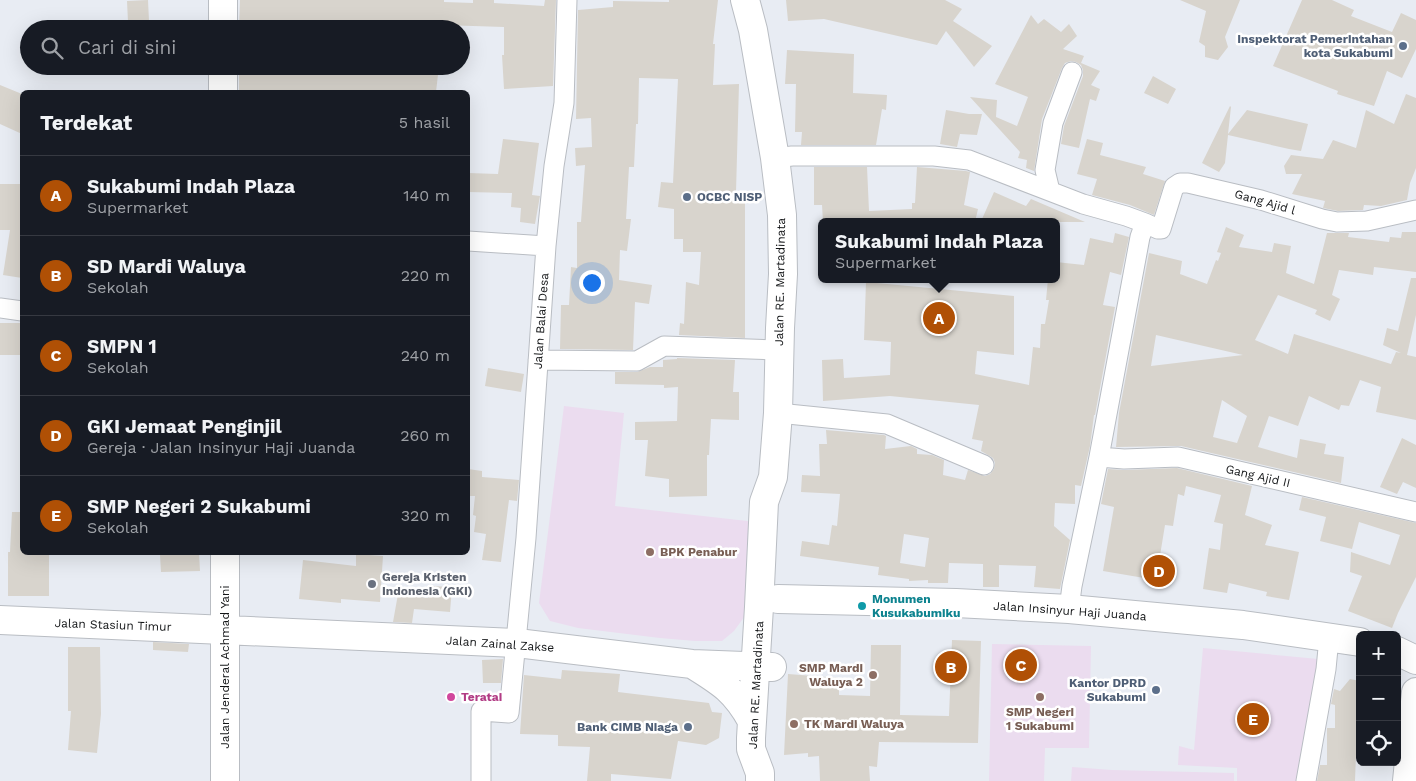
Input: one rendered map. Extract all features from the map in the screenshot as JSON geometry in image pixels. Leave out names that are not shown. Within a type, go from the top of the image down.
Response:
[{"type":"street","points":[[223,0],[223,20]]},
{"type":"street","name":"Jalan Balai Desa","points":[[481,781],[481,711],[509,713],[517,643],[546,246],[554,166],[564,103],[567,0]]},
{"type":"street","name":"Jalan RE. Martadinata","points":[[745,0],[753,30],[775,158],[782,225],[778,413],[773,477],[778,508],[764,667],[752,721],[751,749],[760,777]]},
{"type":"street","points":[[1050,191],[1045,170],[1053,123],[1072,72]]},
{"type":"street","points":[[223,75],[224,90]]},
{"type":"street","points":[[775,158],[792,156],[934,156],[969,160],[1083,204],[1126,216],[1145,224],[1140,237],[1069,608]]},
{"type":"street","name":"Gang Ajid l","points":[[1145,224],[1158,229],[1161,228],[1174,187],[1180,183],[1188,183],[1261,200],[1337,222],[1367,221],[1416,210]]},
{"type":"street","points":[[470,241],[546,246]]},
{"type":"street","points":[[0,308],[20,312]]},
{"type":"street","points":[[538,360],[637,361],[664,346],[779,350]]},
{"type":"street","points":[[778,413],[887,424],[984,465]]},
{"type":"street","name":"Gang Ajid II","points":[[1099,457],[1124,459],[1178,457],[1416,512]]},
{"type":"street","name":"Jalan Jenderal Achmad Yani","points":[[225,555],[225,781]]},
{"type":"street","name":"Jalan Insinyur Haji Juanda","points":[[769,603],[956,602],[1069,608],[1243,625],[1356,641]]},
{"type":"street","points":[[692,664],[718,655],[736,644],[769,603]]},
{"type":"street","name":"Jalan Stasiun Timur","points":[[0,620],[226,630]]},
{"type":"street","name":"Jalan Zainal Zakse","points":[[226,630],[517,643],[692,664],[764,667]]},
{"type":"street","points":[[1306,781],[1326,669],[1329,638]]},
{"type":"street","points":[[1401,641],[1416,638]]},
{"type":"street","points":[[1401,653],[1416,660]]},
{"type":"street","points":[[692,664],[732,692],[744,706],[752,721]]},
{"type":"street","name":"Jalan RE. Martadinata","points":[[760,777],[770,744],[764,667]]},
{"type":"street","points":[[1407,781],[1416,692]]},
{"type":"shaded area","name":"BPK Penabur","points":[[564,406],[624,413],[615,506],[756,522],[750,609],[734,631],[722,641],[660,638],[578,628],[550,621],[539,603]]},
{"type":"shaded area","name":"SMP Negeri 1 Sukabumi","points":[[992,644],[1091,646],[1089,748],[1045,748],[1044,781],[989,781]]},
{"type":"shaded area","points":[[1203,648],[1329,660],[1297,781],[1237,781],[1237,768],[1178,765],[1179,746],[1194,750]]},
{"type":"shaded area","points":[[1072,767],[1112,770],[1234,773],[1234,781],[1071,781]]},
{"type":"building","points":[[148,0],[149,20],[128,20],[127,1]]},
{"type":"building","points":[[240,0],[444,0],[444,2],[473,3],[473,0],[494,0],[494,3],[544,6],[545,0],[556,0],[553,86],[504,89],[502,55],[504,55],[504,27],[470,26],[470,20],[239,20]]},
{"type":"building","points":[[669,0],[718,0],[713,44],[715,44],[713,85],[739,84],[736,192],[745,193],[745,338],[679,335],[680,323],[684,324],[686,282],[699,285],[701,252],[683,252],[683,239],[674,239],[674,209],[658,207],[661,182],[673,183],[678,79],[639,78],[638,124],[636,124],[634,167],[629,167],[626,219],[631,219],[627,251],[620,250],[619,280],[652,285],[649,304],[635,302],[633,350],[560,349],[561,305],[569,305],[571,267],[577,268],[577,222],[581,222],[585,165],[576,166],[575,148],[592,147],[591,118],[576,119],[578,10],[613,7],[613,1],[669,2]]},
{"type":"building","points":[[786,0],[945,0],[962,9],[953,21],[992,46],[974,67],[946,31],[937,45],[824,19],[788,21]]},
{"type":"building","points":[[1180,0],[1240,0],[1225,37],[1228,47],[1218,60],[1205,57],[1205,46],[1199,42],[1206,11]]},
{"type":"building","points":[[1302,0],[1332,0],[1354,10],[1351,16],[1392,32],[1401,13],[1416,20],[1416,49],[1402,78],[1387,71],[1374,106],[1337,94],[1338,91],[1273,66]]},
{"type":"building","points":[[1031,15],[1038,24],[1044,19],[1061,32],[1069,24],[1077,36],[1063,49],[1084,56],[1081,63],[1100,71],[1091,85],[1100,89],[1096,101],[1090,99],[1079,148],[1061,144],[1064,126],[1083,76],[1081,65],[1071,61],[1065,63],[1042,119],[1034,171],[1026,168],[1027,160],[1018,158],[1020,152],[970,97],[997,100],[996,117],[1017,126],[1028,97],[995,84]]},
{"type":"building","points":[[787,50],[854,54],[853,93],[887,95],[886,110],[882,109],[876,145],[801,145],[802,132],[795,132],[796,84],[785,84]]},
{"type":"building","points":[[239,75],[438,75],[436,90],[239,90]]},
{"type":"building","points":[[1153,76],[1176,89],[1168,104],[1144,93]]},
{"type":"building","points":[[0,85],[20,93],[20,133],[0,124]]},
{"type":"building","points":[[1406,94],[1416,98],[1416,168],[1410,183],[1407,200],[1381,206],[1364,205],[1363,210],[1338,211],[1323,208],[1325,201],[1292,194],[1302,174],[1286,174],[1284,166],[1291,155],[1323,159],[1333,140],[1356,148],[1366,110],[1394,124]]},
{"type":"building","points":[[1230,106],[1228,134],[1247,110],[1308,124],[1301,151],[1228,135],[1225,163],[1219,172],[1202,163]]},
{"type":"building","points":[[946,110],[982,114],[977,135],[960,134],[957,147],[940,144]]},
{"type":"building","points":[[503,139],[539,143],[532,195],[540,196],[535,224],[520,222],[521,208],[511,207],[512,193],[470,192],[470,173],[498,174]]},
{"type":"building","points":[[1087,139],[1103,143],[1100,155],[1146,167],[1143,174],[1165,181],[1154,215],[1130,205],[1092,195],[1097,179],[1077,174]]},
{"type":"building","points":[[814,167],[867,167],[869,211],[912,209],[912,203],[915,203],[917,167],[970,172],[964,205],[978,209],[976,218],[823,218],[822,205],[814,205]]},
{"type":"building","points":[[0,184],[20,184],[20,278],[3,275],[10,230],[0,230]]},
{"type":"building","points":[[994,192],[1026,206],[1031,199],[1085,222],[1060,222],[1060,218],[982,218]]},
{"type":"building","points":[[1226,227],[1244,235],[1239,247],[1272,252],[1274,243],[1291,246],[1286,273],[1314,284],[1327,233],[1349,233],[1348,237],[1389,242],[1390,237],[1401,238],[1402,232],[1416,232],[1416,272],[1374,267],[1373,275],[1339,270],[1332,295],[1340,299],[1330,321],[1315,314],[1317,310],[1278,295],[1255,340],[1288,354],[1294,334],[1391,364],[1396,352],[1401,353],[1383,345],[1387,328],[1398,331],[1411,278],[1416,278],[1416,315],[1407,355],[1416,357],[1416,420],[1376,412],[1381,387],[1360,380],[1349,406],[1341,405],[1339,410],[1309,396],[1298,426],[1269,416],[1258,447],[1297,458],[1300,439],[1326,444],[1324,454],[1344,457],[1341,483],[1181,446],[1116,447],[1119,413],[1149,253],[1182,261],[1180,274],[1207,284],[1216,260],[1218,261],[1221,253],[1217,252]],"holes":[[[1156,335],[1243,355],[1151,366]],[[1222,400],[1247,416],[1237,443],[1213,437]]]},
{"type":"building","points":[[1115,233],[1129,237],[1121,275],[1110,272],[1103,305],[1115,307],[1081,486],[1075,485],[1075,504],[1055,503],[1054,526],[1070,540],[1060,589],[1034,587],[1036,566],[999,565],[999,587],[983,587],[983,564],[949,563],[948,583],[928,583],[928,580],[909,581],[909,579],[878,575],[879,567],[800,556],[802,541],[829,545],[832,525],[837,526],[840,494],[801,492],[802,475],[820,476],[819,444],[827,444],[826,430],[884,435],[886,436],[885,449],[911,446],[917,449],[917,454],[932,455],[944,460],[943,475],[965,480],[968,470],[985,476],[994,469],[995,463],[993,458],[981,451],[983,441],[972,439],[979,405],[890,396],[823,401],[822,360],[843,359],[844,378],[890,375],[891,342],[864,340],[866,283],[1014,296],[1014,355],[977,351],[975,374],[1029,385],[1033,347],[1040,348],[1041,324],[1045,324],[1049,300],[1046,300],[1048,283],[1060,283],[1060,262],[1084,265],[1090,238],[1113,243]],"holes":[[[904,534],[929,538],[925,567],[900,563]]]},
{"type":"building","points":[[0,323],[20,323],[20,355],[0,355]]},
{"type":"building","points":[[677,358],[735,360],[733,392],[739,392],[739,420],[711,419],[709,455],[707,455],[707,496],[669,497],[669,479],[645,476],[648,440],[635,440],[635,422],[677,421],[678,387],[664,388],[664,385],[615,384],[615,372],[637,372],[650,367],[663,367],[663,360]]},
{"type":"building","points":[[488,368],[524,374],[521,392],[485,386]]},
{"type":"building","points":[[1402,438],[1416,445],[1416,488],[1403,482],[1397,494],[1380,487]]},
{"type":"building","points":[[1177,468],[1252,486],[1245,515],[1272,525],[1265,545],[1299,552],[1289,600],[1266,596],[1267,592],[1229,583],[1227,593],[1203,589],[1209,548],[1220,550],[1223,524],[1214,522],[1221,495],[1186,486],[1184,496],[1178,494],[1173,526],[1165,525],[1156,580],[1103,571],[1114,507],[1101,504],[1108,469]]},
{"type":"building","points":[[470,469],[482,471],[482,477],[519,480],[517,501],[509,500],[501,562],[482,560],[486,534],[474,532],[476,516],[473,515],[475,496],[470,496]]},
{"type":"building","points":[[1302,497],[1416,523],[1416,577],[1392,628],[1348,611],[1362,576],[1350,572],[1351,552],[1390,565],[1400,535],[1359,522],[1352,549],[1320,541],[1326,517],[1299,510]]},
{"type":"building","points":[[12,512],[20,512],[20,555],[49,555],[49,596],[8,596],[8,552],[10,552]]},
{"type":"building","points":[[160,555],[199,555],[200,571],[161,572]]},
{"type":"building","points":[[356,555],[383,556],[380,602],[341,599],[341,603],[299,599],[303,560],[356,566]]},
{"type":"building","points":[[429,586],[452,587],[450,612],[414,609],[412,623],[393,622],[398,594],[428,598]]},
{"type":"building","points":[[952,640],[981,641],[978,743],[879,742],[877,767],[869,766],[870,781],[820,781],[819,756],[808,757],[808,753],[784,755],[788,674],[839,678],[839,695],[870,696],[871,645],[901,645],[900,715],[949,716]]},
{"type":"building","points":[[153,642],[189,644],[188,652],[153,650]]},
{"type":"building","points":[[68,647],[100,647],[101,714],[97,753],[68,750],[71,711],[68,711]]},
{"type":"building","points":[[503,659],[501,683],[483,683],[482,660]]},
{"type":"building","points":[[562,670],[620,674],[618,692],[709,703],[712,712],[722,713],[719,738],[706,745],[678,741],[671,779],[611,774],[611,781],[587,781],[590,747],[558,746],[558,735],[520,734],[524,675],[561,679]]},
{"type":"building","points":[[1350,679],[1356,680],[1355,781],[1317,781],[1320,765],[1327,765],[1327,728],[1335,728],[1335,705],[1331,704],[1334,689],[1340,691]]},
{"type":"place","name":"Inspektorat Pemerintahan kota Sukabumi","points":[[1403,46]]},
{"type":"place","name":"OCBC NISP","points":[[687,197]]},
{"type":"place","name":"Sukabumi Indah Plaza","points":[[939,318]]},
{"type":"place","name":"BPK Penabur","points":[[650,552]]},
{"type":"place","name":"GKI Jemaat Penginjil","points":[[1159,571]]},
{"type":"place","name":"Gereja Kristen Indonesia (GKI)","points":[[372,584]]},
{"type":"place","name":"Monumen Kusukabumiku","points":[[862,606]]},
{"type":"place","name":"SMPN 1","points":[[1021,665]]},
{"type":"place","name":"SD Mardi Waluya","points":[[951,667]]},
{"type":"place","name":"SMP Mardi Waluya 2","points":[[873,675]]},
{"type":"place","name":"Kantor DPRD Sukabumi","points":[[1156,690]]},
{"type":"place","name":"Teratai","points":[[451,697]]},
{"type":"place","name":"SMP Negeri 1 Sukabumi","points":[[1040,697]]},
{"type":"place","name":"SMP Negeri 2 Sukabumi","points":[[1253,719]]},
{"type":"place","name":"TK Mardi Waluya","points":[[794,724]]},
{"type":"place","name":"Bank CIMB Niaga","points":[[688,727]]}]
